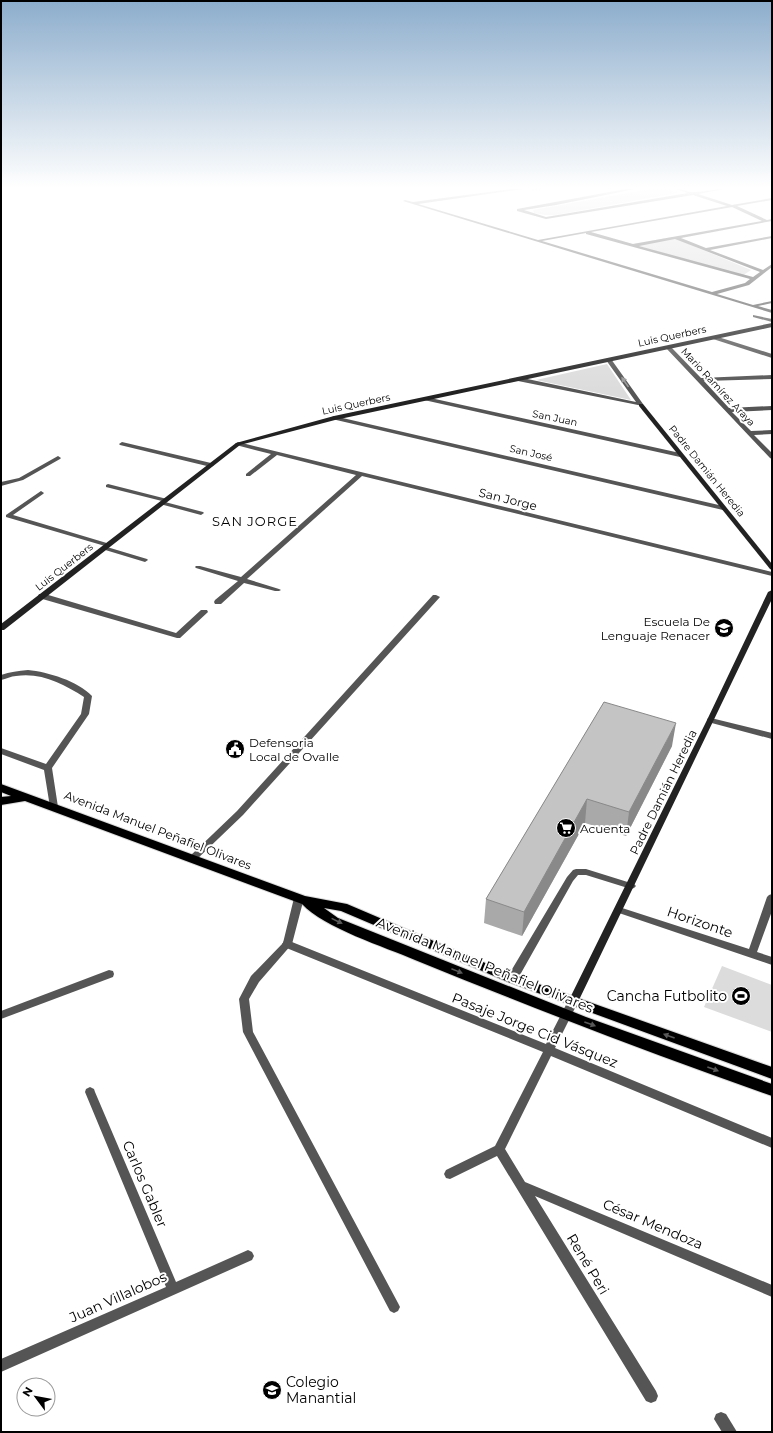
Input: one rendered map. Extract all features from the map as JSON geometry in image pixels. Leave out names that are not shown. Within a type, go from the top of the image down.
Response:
[{"type":"main road","name":"Avenida Manuel Peñafiel Olivares","points":[[1,788],[54,806],[302,899],[343,907],[512,979],[772,1073]]},
{"type":"main road","points":[[1,801],[25,797]]},
{"type":"main road","name":"Avenida Manuel Peñafiel Olivares","points":[[302,899],[334,920],[567,1015],[772,1090]]},
{"type":"street","points":[[586,256],[772,312]]},
{"type":"street","points":[[669,256],[755,279]]},
{"type":"street","points":[[721,256],[764,272]]},
{"type":"street","points":[[712,294],[747,284],[772,265]]},
{"type":"street","points":[[752,306],[772,302]]},
{"type":"street","points":[[755,316],[772,321]]},
{"type":"street","name":"Luis Querbers","points":[[1,628],[4,622],[42,596],[238,444],[334,418],[772,325]]},
{"type":"street","points":[[715,338],[772,356]]},
{"type":"street","name":"Mario Ramírez Araya","points":[[668,347],[772,457]]},
{"type":"street","name":"Padre Damián Heredia","points":[[609,360],[641,405],[680,455],[772,568]]},
{"type":"street","points":[[700,380],[772,377]]},
{"type":"street","points":[[518,379],[641,405]]},
{"type":"street","name":"San Juan","points":[[426,399],[680,455]]},
{"type":"street","points":[[729,410],[772,408]]},
{"type":"street","name":"San José","points":[[334,418],[723,508]]},
{"type":"street","points":[[750,433],[772,432]]},
{"type":"street","points":[[122,444],[211,465]]},
{"type":"street","name":"San Jorge","points":[[238,444],[772,574]]},
{"type":"street","points":[[248,475],[276,454]]},
{"type":"street","points":[[1,484],[22,479],[58,458]]},
{"type":"street","points":[[218,602],[360,474]]},
{"type":"street","points":[[108,486],[201,513]]},
{"type":"street","points":[[41,493],[8,516],[145,560]]},
{"type":"street","points":[[198,567],[277,590]]},
{"type":"street","points":[[42,596],[176,636],[204,612]]},
{"type":"street","name":"Padre Damián Heredia","points":[[573,1002],[631,886],[771,596]]},
{"type":"street","points":[[192,858],[240,813],[436,597]]},
{"type":"street","points":[[1,678],[18,673],[39,674],[74,686],[88,696],[85,714],[48,768],[54,806]]},
{"type":"street","points":[[711,720],[772,736]]},
{"type":"street","points":[[1,752],[48,768]]},
{"type":"street","points":[[512,979],[570,879],[576,872],[586,872],[631,886]]},
{"type":"street","points":[[752,954],[772,897]]},
{"type":"street","points":[[302,899],[287,944],[255,979],[244,999],[248,1032],[394,1307]]},
{"type":"street","name":"Horizonte","points":[[619,910],[772,961]]},
{"type":"street","name":"Pasaje Jorge Cid Vásquez","points":[[287,944],[772,1142]]},
{"type":"street","points":[[1,1015],[109,974]]},
{"type":"street","points":[[450,1174],[499,1149],[573,1002]]},
{"type":"street","name":"Carlos Gabler","points":[[90,1092],[173,1289]]},
{"type":"street","name":"René Peri","points":[[499,1149],[651,1396]]},
{"type":"street","name":"César Mendoza","points":[[523,1186],[772,1291]]},
{"type":"street","name":"Juan Villalobos","points":[[1,1366],[248,1256]]},
{"type":"street","points":[[721,1419],[730,1432]]},
{"type":"shaded area","points":[[673,256],[717,256],[751,270],[742,276]]},
{"type":"shaded area","points":[[607,364],[631,400],[536,380]]},
{"type":"shaded area","name":"Cancha Futbolito","points":[[722,966],[772,985],[772,1032],[704,1007]]},
{"type":"building","points":[[604,702],[676,723],[629,812],[587,799],[524,912],[486,899]]},
{"type":"place","name":"Escuela De Lenguaje Renacer","points":[[724,628]]},
{"type":"place","name":"Defensoria Local de Ovalle","points":[[235,749]]},
{"type":"place","name":"Acuenta","points":[[566,828]]},
{"type":"place","name":"Cancha Futbolito","points":[[741,996]]},
{"type":"place","name":"Colegio Manantial","points":[[272,1390]]},
{"type":"district","name":"SAN JORGE","points":[[255,521]]}]
